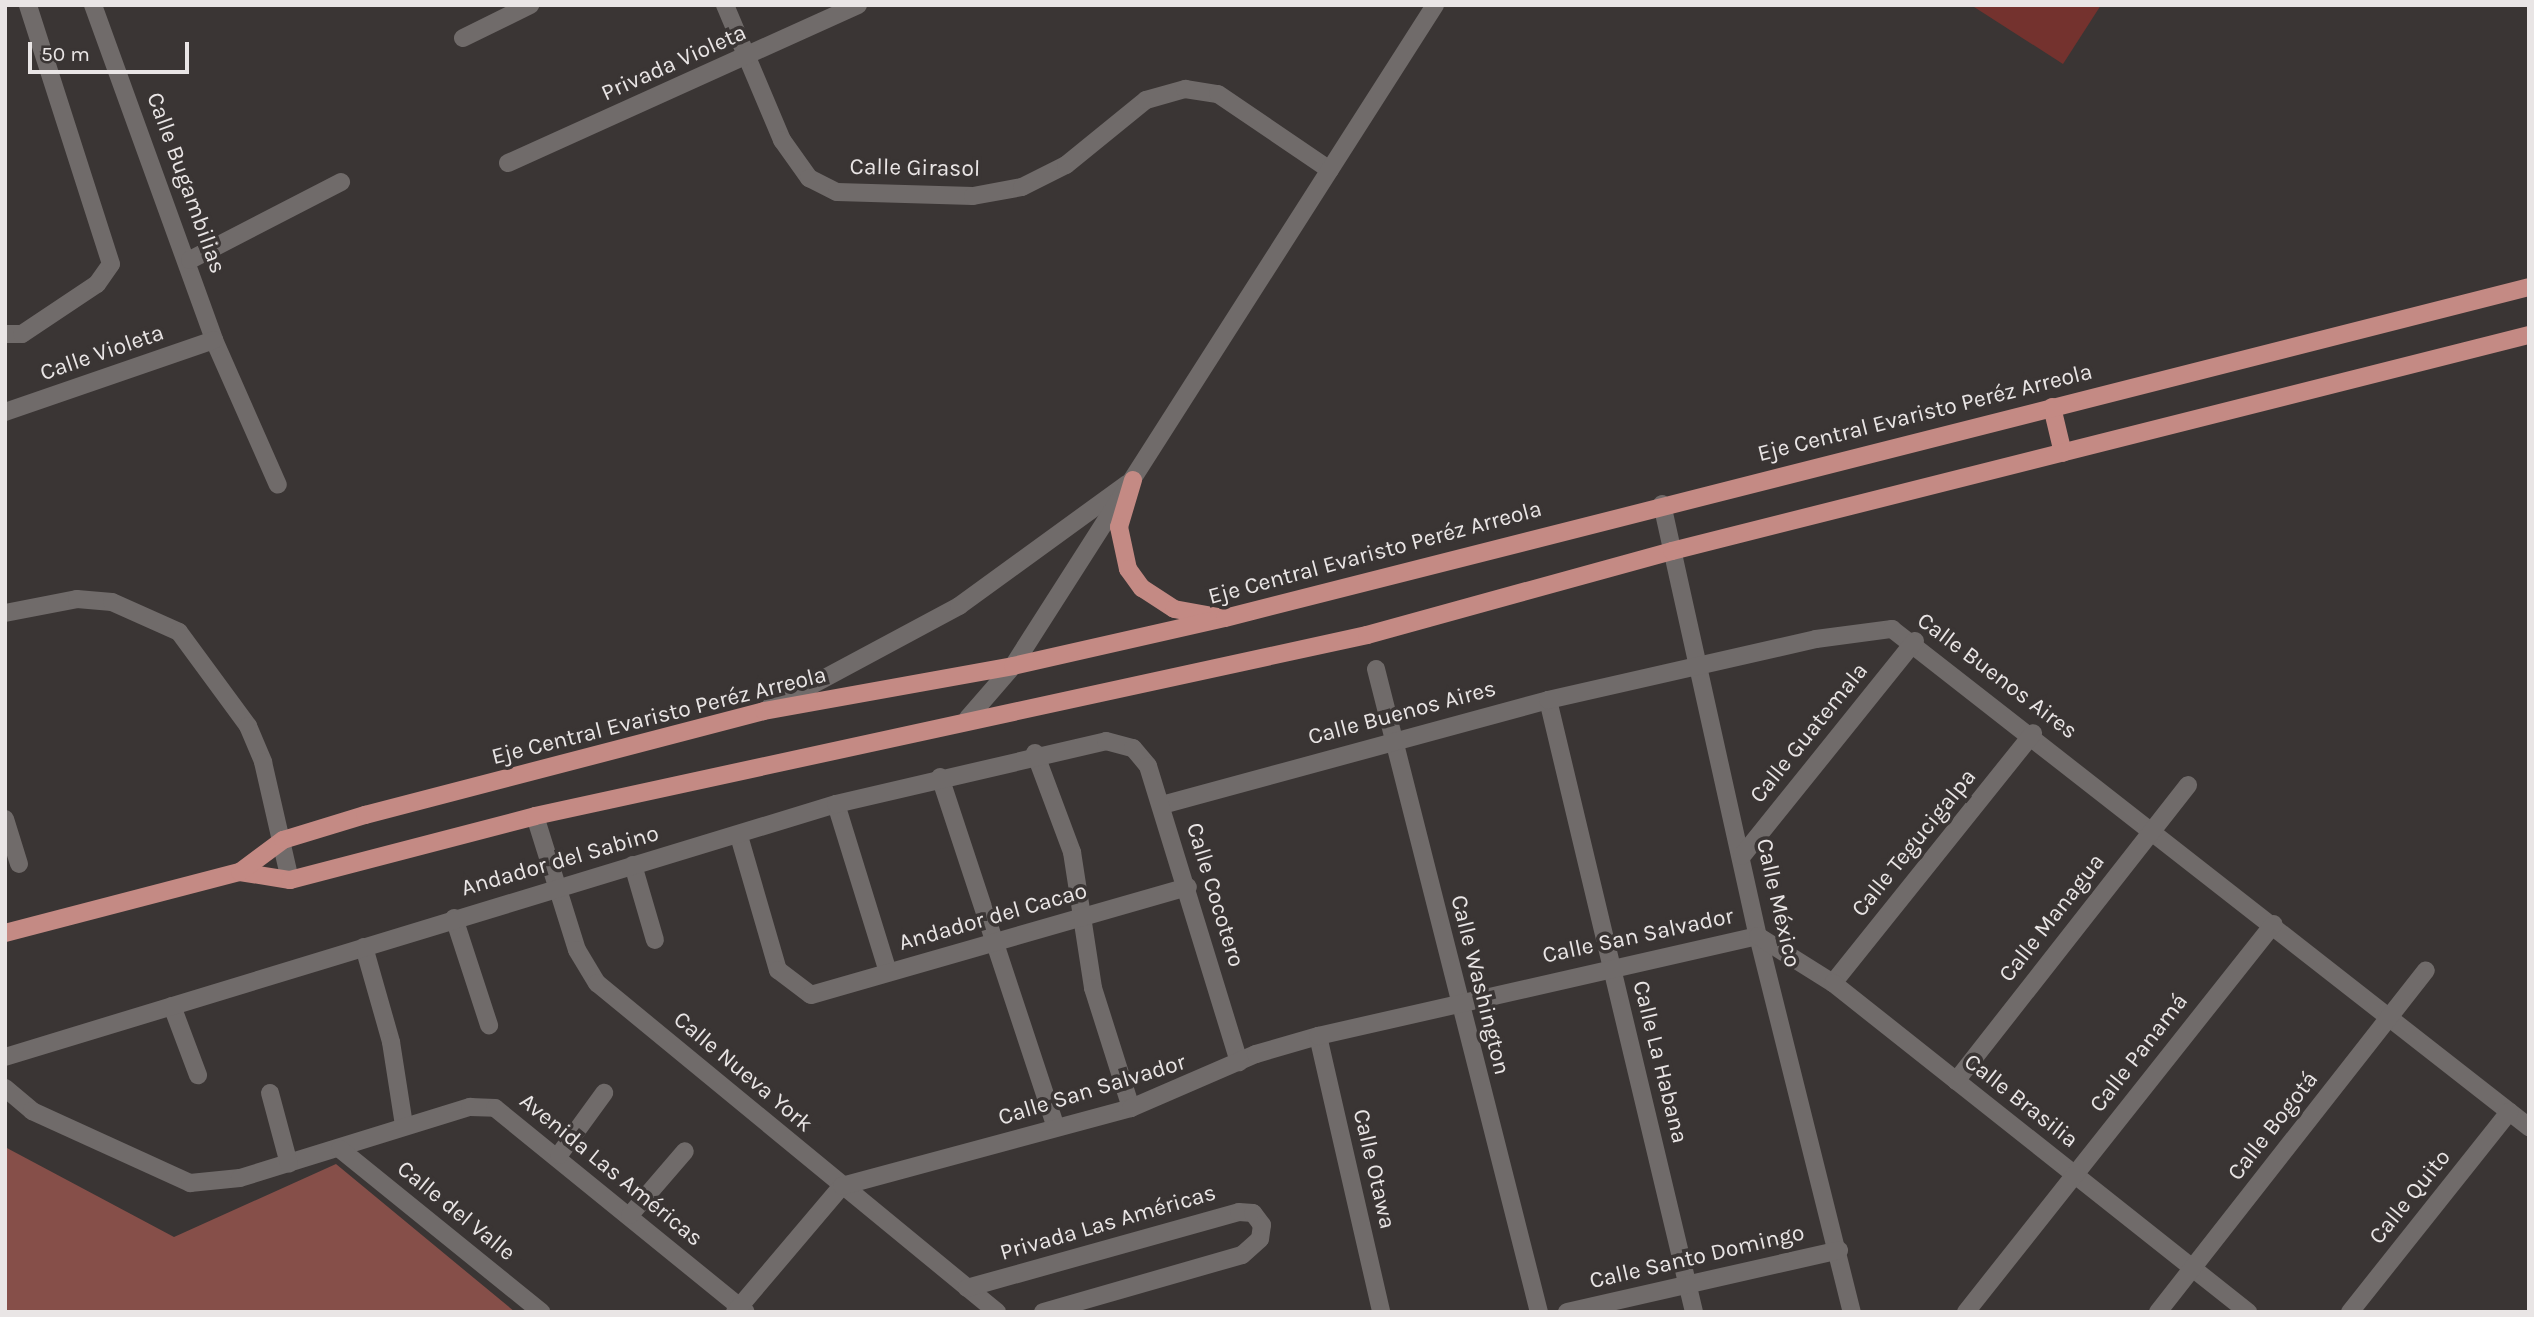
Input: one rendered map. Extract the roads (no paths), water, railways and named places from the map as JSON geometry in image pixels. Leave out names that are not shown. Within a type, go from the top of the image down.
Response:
[{"type":"main road","name":"Eje Central Evaristo Peréz Arreola","points":[[5,933],[240,872],[283,840],[764,711],[1013,666],[1225,618],[1662,504],[2529,286]]},
{"type":"main road","name":"Eje Central Evaristo Peréz Arreola","points":[[240,872],[290,880],[535,816],[968,718],[1367,635],[1672,551],[2529,335]]},
{"type":"main road","points":[[2052,407],[2063,453]]},
{"type":"main road","points":[[1133,480],[1119,527],[1128,569],[1142,588],[1174,609],[1225,618]]},
{"type":"street","points":[[5,334],[22,334],[97,284],[111,264],[28,5]]},
{"type":"street","name":"Calle Bugambilias","points":[[93,5],[190,260],[214,340],[278,485]]},
{"type":"street","points":[[463,38],[530,5]]},
{"type":"street","name":"Calle Girasol","points":[[725,5],[799,166],[819,186],[837,192],[973,196],[1022,187],[1066,165],[1146,100],[1185,89],[1218,94],[1329,170]]},
{"type":"street","name":"Privada Violeta","points":[[508,163],[748,57],[858,5]]},
{"type":"street","points":[[968,718],[1013,666],[1435,5]]},
{"type":"street","points":[[190,260],[341,182]]},
{"type":"street","name":"Calle Violeta","points":[[5,412],[214,340]]},
{"type":"street","points":[[764,711],[958,606],[1133,480]]},
{"type":"street","name":"Calle México","points":[[1662,504],[1700,663],[1758,936],[1839,1250],[1852,1312]]},
{"type":"street","points":[[5,613],[77,598],[122,606],[179,632],[248,726],[283,840],[290,880]]},
{"type":"street","name":"Calle Buenos Aires","points":[[1162,805],[1394,739],[1700,663],[1872,629],[1892,629],[1915,641],[2033,733],[2392,1015],[2529,1127]]},
{"type":"street","name":"Calle Guatemala","points":[[1742,856],[1915,641]]},
{"type":"street","name":"Calle Washington","points":[[1376,669],[1539,1312]]},
{"type":"street","name":"Calle La Habana","points":[[1548,700],[1694,1312]]},
{"type":"street","name":"Calle Tegucigalpa","points":[[1833,983],[2033,733]]},
{"type":"street","name":"Andador del Sabino","points":[[5,1057],[557,886],[739,836],[836,804],[1035,752],[1106,740],[1133,748]]},
{"type":"street","name":"Calle Cocotero","points":[[1133,748],[1148,766],[1162,805],[1238,1062]]},
{"type":"street","points":[[1035,752],[1072,852],[1080,919],[1093,988],[1131,1108]]},
{"type":"street","points":[[940,777],[1056,1127]]},
{"type":"street","name":"Calle Managua","points":[[1956,1081],[2188,785]]},
{"type":"street","points":[[836,804],[888,972]]},
{"type":"street","name":"Calle Nueva York","points":[[535,816],[577,950],[597,983],[997,1312]]},
{"type":"street","points":[[5,818],[19,864]]},
{"type":"street","name":"Andador del Cacao","points":[[739,836],[778,971],[811,995],[1188,887]]},
{"type":"street","points":[[633,865],[655,940]]},
{"type":"street","points":[[454,918],[489,1025]]},
{"type":"street","name":"Calle Panamá","points":[[1965,1312],[2274,924]]},
{"type":"street","name":"Calle San Salvador","points":[[842,1186],[1131,1108],[1238,1062],[1318,1036],[1458,1001],[1758,936]]},
{"type":"street","name":"Calle Brasilia","points":[[1758,936],[1833,983],[2248,1312]]},
{"type":"street","points":[[364,947],[391,1042],[404,1125]]},
{"type":"street","name":"Calle Bogotá","points":[[2158,1312],[2426,970]]},
{"type":"street","points":[[173,1006],[198,1075]]},
{"type":"street","name":"Calle Otawa","points":[[1318,1036],[1381,1312]]},
{"type":"street","name":"Avenida Las Américas","points":[[5,1088],[32,1111],[190,1183],[216,1184],[340,1149],[404,1125],[470,1107],[495,1108],[559,1155],[740,1310]]},
{"type":"street","points":[[270,1093],[289,1164]]},
{"type":"street","points":[[559,1155],[604,1093]]},
{"type":"street","name":"Calle Quito","points":[[2350,1312],[2509,1112]]},
{"type":"street","name":"Calle del Valle","points":[[340,1149],[541,1312]]},
{"type":"street","points":[[630,1215],[685,1151]]},
{"type":"street","points":[[740,1310],[842,1186]]},
{"type":"street","name":"Privada Las Américas","points":[[967,1288],[1239,1212],[1253,1213],[1262,1224],[1260,1239],[1241,1255],[1043,1312]]},
{"type":"street","name":"Calle Santo Domingo","points":[[1567,1312],[1839,1250]]}]
